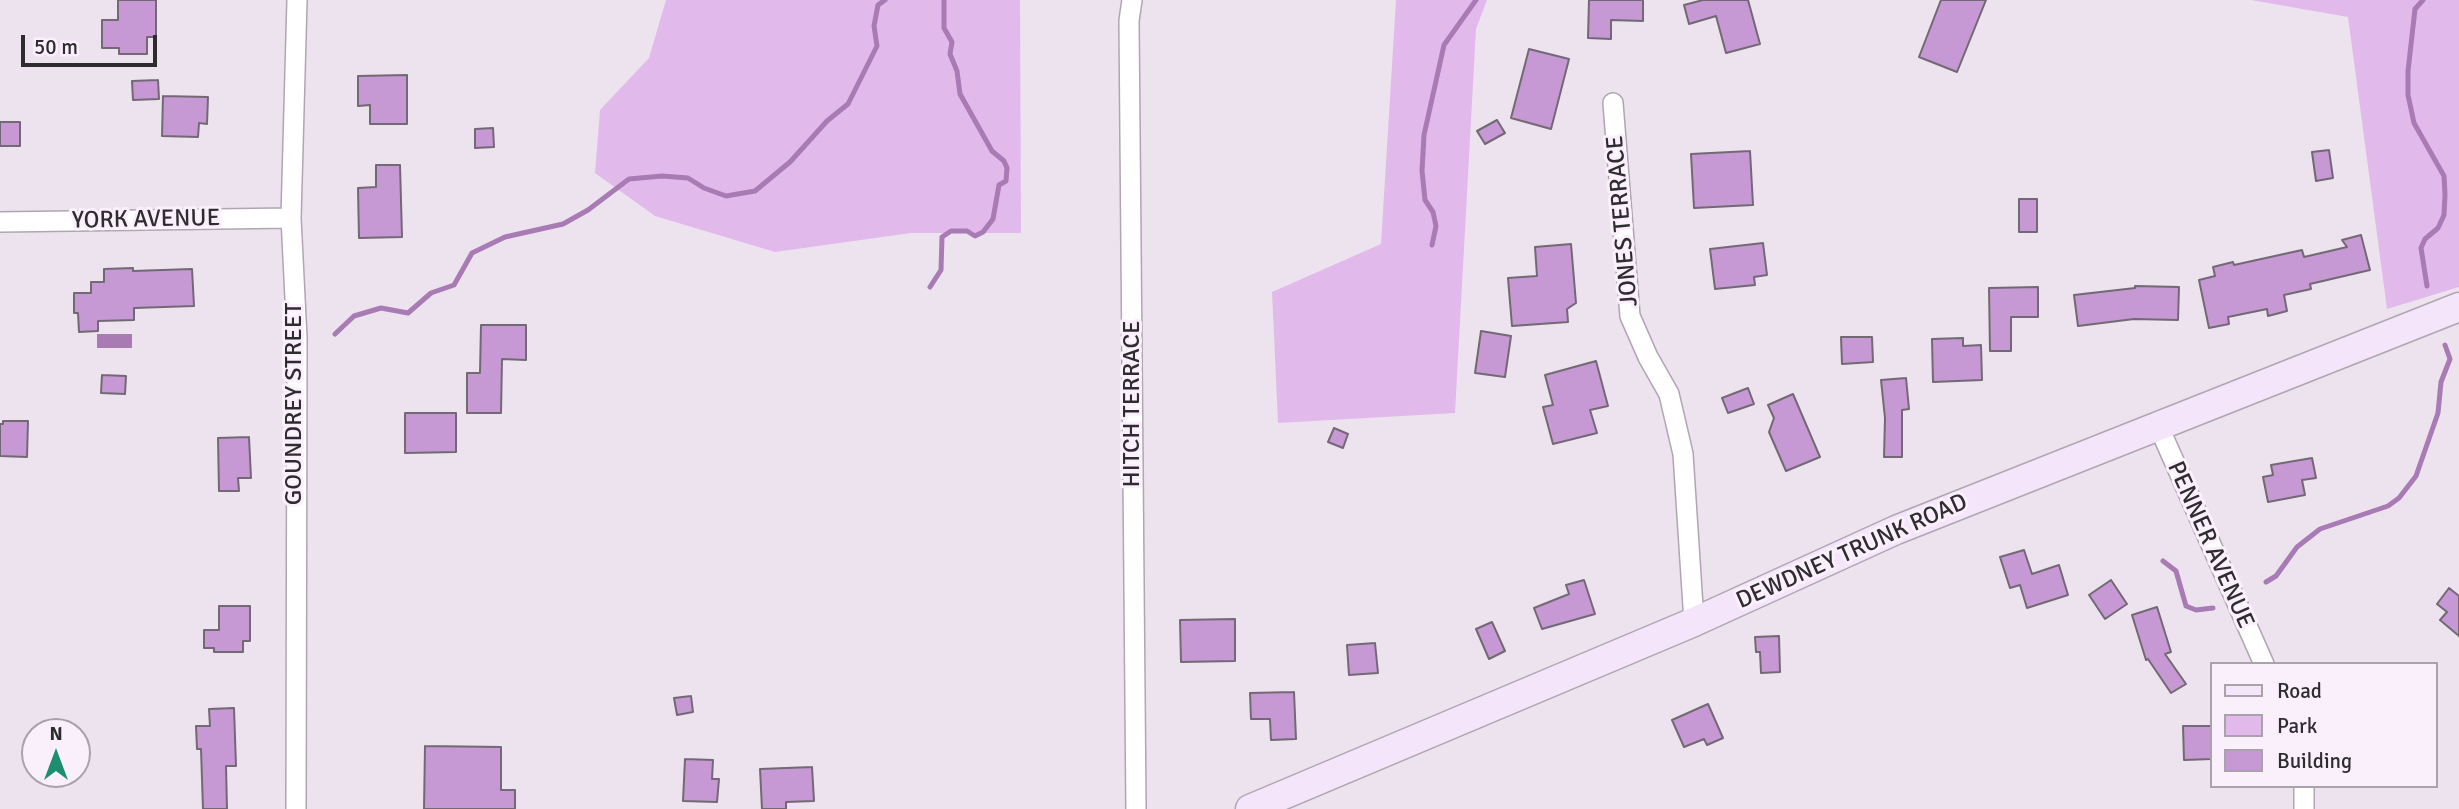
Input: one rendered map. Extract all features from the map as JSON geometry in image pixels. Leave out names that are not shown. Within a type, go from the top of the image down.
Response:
[{"type":"main road","name":"DEWDNEY TRUNK ROAD","points":[[1250,809],[1695,622],[1896,530],[2459,307]]},
{"type":"street","name":"GOUNDREY STREET","points":[[296,809],[297,338],[291,218],[297,0]]},
{"type":"street","name":"HITCH TERRACE","points":[[1132,0],[1129,35],[1136,809]]},
{"type":"street","name":"JONES TERRACE","points":[[1613,103],[1630,316],[1648,357],[1669,394],[1683,454],[1695,622]]},
{"type":"street","name":"YORK AVENUE","points":[[0,222],[291,218]]},
{"type":"street","name":"PENNER AVENUE","points":[[2158,425],[2263,662]]},
{"type":"street","points":[[2304,788],[2304,809]]},
{"type":"green space","points":[[666,0],[1020,0],[1021,233],[911,233],[775,252],[655,216],[595,173],[600,110],[649,58]]},
{"type":"green space","points":[[1396,0],[1487,0],[1476,29],[1455,413],[1278,423],[1272,292],[1381,244]]},
{"type":"green space","points":[[2251,0],[2459,0],[2459,287],[2387,309],[2348,17]]},
{"type":"shaded area","points":[[97,334],[132,334],[132,348],[97,348]]},
{"type":"building","points":[[118,0],[156,0],[156,37],[147,37],[147,54],[119,54],[119,48],[102,48],[102,20],[118,20]]},
{"type":"building","points":[[1589,0],[1643,0],[1643,21],[1611,20],[1611,39],[1588,38]]},
{"type":"building","points":[[1703,0],[1748,0],[1760,44],[1726,53],[1716,16],[1689,24],[1684,5]]},
{"type":"building","points":[[1941,0],[1986,0],[1957,72],[1919,57]]},
{"type":"building","points":[[1529,49],[1569,59],[1551,129],[1511,118]]},
{"type":"building","points":[[407,75],[407,124],[370,124],[370,105],[358,106],[358,76]]},
{"type":"building","points":[[158,80],[159,99],[133,100],[132,81]]},
{"type":"building","points":[[163,96],[208,97],[207,124],[199,123],[198,137],[162,136]]},
{"type":"building","points":[[1497,120],[1505,133],[1485,144],[1477,131]]},
{"type":"building","points":[[0,122],[20,122],[20,146],[0,146]]},
{"type":"building","points":[[493,128],[494,147],[475,148],[475,129]]},
{"type":"building","points":[[2329,150],[2333,178],[2316,181],[2312,152]]},
{"type":"building","points":[[1750,151],[1753,205],[1694,208],[1691,154]]},
{"type":"building","points":[[376,165],[400,165],[402,237],[359,238],[358,188],[376,187]]},
{"type":"building","points":[[2019,199],[2037,199],[2037,232],[2019,232]]},
{"type":"building","points":[[2361,235],[2370,270],[2310,284],[2311,289],[2284,295],[2287,311],[2268,316],[2267,309],[2228,317],[2229,324],[2209,328],[2199,280],[2215,276],[2213,267],[2302,250],[2304,257],[2347,247],[2342,240]]},
{"type":"building","points":[[1763,243],[1767,275],[1754,277],[1755,285],[1715,289],[1710,249]]},
{"type":"building","points":[[1571,244],[1576,303],[1567,309],[1568,322],[1512,326],[1508,278],[1537,276],[1535,247]]},
{"type":"building","points":[[133,268],[133,271],[192,269],[194,306],[134,308],[134,320],[98,321],[98,331],[79,332],[78,313],[74,313],[74,293],[91,293],[91,282],[104,282],[104,269]]},
{"type":"building","points":[[2135,286],[2179,287],[2178,320],[2134,319],[2078,326],[2074,295]]},
{"type":"building","points":[[2038,287],[2038,317],[2011,317],[2011,351],[1990,351],[1989,288]]},
{"type":"building","points":[[481,325],[526,325],[526,360],[502,359],[501,413],[467,413],[467,373],[480,373]]},
{"type":"building","points":[[1481,331],[1511,336],[1505,377],[1475,373]]},
{"type":"building","points":[[1841,337],[1872,337],[1873,362],[1842,364]]},
{"type":"building","points":[[1963,338],[1963,346],[1981,345],[1982,380],[1933,382],[1932,339]]},
{"type":"building","points":[[1596,361],[1608,406],[1590,410],[1597,433],[1553,444],[1543,407],[1553,405],[1545,375]]},
{"type":"building","points":[[102,375],[126,376],[125,394],[101,393]]},
{"type":"building","points":[[1906,378],[1909,409],[1902,410],[1902,457],[1884,457],[1885,418],[1881,380]]},
{"type":"building","points":[[1748,388],[1754,404],[1728,413],[1722,398]]},
{"type":"building","points":[[1793,394],[1820,457],[1786,471],[1769,432],[1774,418],[1768,405]]},
{"type":"building","points":[[405,413],[456,413],[456,452],[405,453]]},
{"type":"building","points":[[3,421],[28,421],[27,457],[0,456],[0,424],[3,424]]},
{"type":"building","points":[[1334,428],[1348,434],[1343,448],[1328,442]]},
{"type":"building","points":[[249,437],[251,478],[238,478],[239,491],[219,491],[218,438]]},
{"type":"building","points":[[2312,458],[2316,478],[2302,480],[2305,495],[2268,502],[2263,477],[2273,475],[2271,465]]},
{"type":"building","points":[[2024,550],[2032,574],[2059,565],[2068,595],[2027,608],[2020,585],[2010,588],[2000,557]]},
{"type":"building","points":[[1584,580],[1595,614],[1542,629],[1534,608],[1569,594],[1566,585]]},
{"type":"building","points":[[2111,580],[2127,604],[2105,619],[2089,595]]},
{"type":"building","points":[[2449,588],[2459,596],[2459,636],[2440,620],[2447,612],[2437,604]]},
{"type":"building","points":[[219,606],[250,606],[250,641],[243,641],[243,652],[214,652],[214,648],[204,648],[204,630],[219,630]]},
{"type":"building","points":[[2157,607],[2171,652],[2165,654],[2186,684],[2171,693],[2148,659],[2146,660],[2132,615]]},
{"type":"building","points":[[1235,619],[1235,661],[1181,662],[1180,620]]},
{"type":"building","points":[[1492,622],[1505,651],[1489,659],[1476,629]]},
{"type":"building","points":[[1779,636],[1780,672],[1761,673],[1760,652],[1756,652],[1755,637]]},
{"type":"building","points":[[1375,643],[1378,673],[1349,675],[1347,645]]},
{"type":"building","points":[[1294,692],[1296,739],[1271,740],[1270,719],[1251,719],[1250,693]]},
{"type":"building","points":[[691,696],[693,712],[677,715],[674,698]]},
{"type":"building","points":[[1708,704],[1723,738],[1707,745],[1704,739],[1684,747],[1672,720]]},
{"type":"building","points":[[234,708],[236,766],[226,766],[227,809],[203,809],[201,749],[197,749],[196,726],[210,726],[209,709]]},
{"type":"building","points":[[2183,726],[2210,726],[2210,759],[2184,760]]},
{"type":"building","points":[[425,746],[501,747],[501,790],[515,790],[515,809],[424,809]]},
{"type":"building","points":[[685,759],[713,760],[712,779],[719,779],[717,802],[683,801]]},
{"type":"building","points":[[812,767],[814,801],[786,802],[786,809],[762,809],[760,769]]},
{"type":"waterway","points":[[335,334],[354,316],[381,308],[408,313],[431,293],[454,285],[472,253],[505,237],[563,224],[588,210],[629,179],[662,176],[688,178],[704,188],[726,196],[755,191],[790,162],[827,121],[848,104],[877,46],[874,26],[878,5],[885,0]]},
{"type":"waterway","points":[[930,287],[941,270],[942,237],[951,231],[967,231],[975,236],[983,232],[993,219],[999,185],[1006,181],[1007,168],[1004,161],[992,151],[960,94],[957,71],[950,54],[952,42],[944,28],[944,0]]},
{"type":"waterway","points":[[1432,245],[1436,226],[1433,212],[1425,200],[1422,171],[1424,135],[1444,45],[1476,0]]},
{"type":"waterway","points":[[2423,0],[2415,9],[2408,95],[2414,123],[2444,176],[2445,195],[2444,215],[2438,228],[2425,239],[2421,248],[2427,286]]},
{"type":"waterway","points":[[2266,582],[2276,576],[2297,547],[2320,529],[2388,506],[2399,498],[2416,476],[2438,413],[2441,382],[2450,359],[2445,345]]},
{"type":"waterway","points":[[2163,561],[2176,571],[2186,606],[2196,610],[2213,608]]}]
